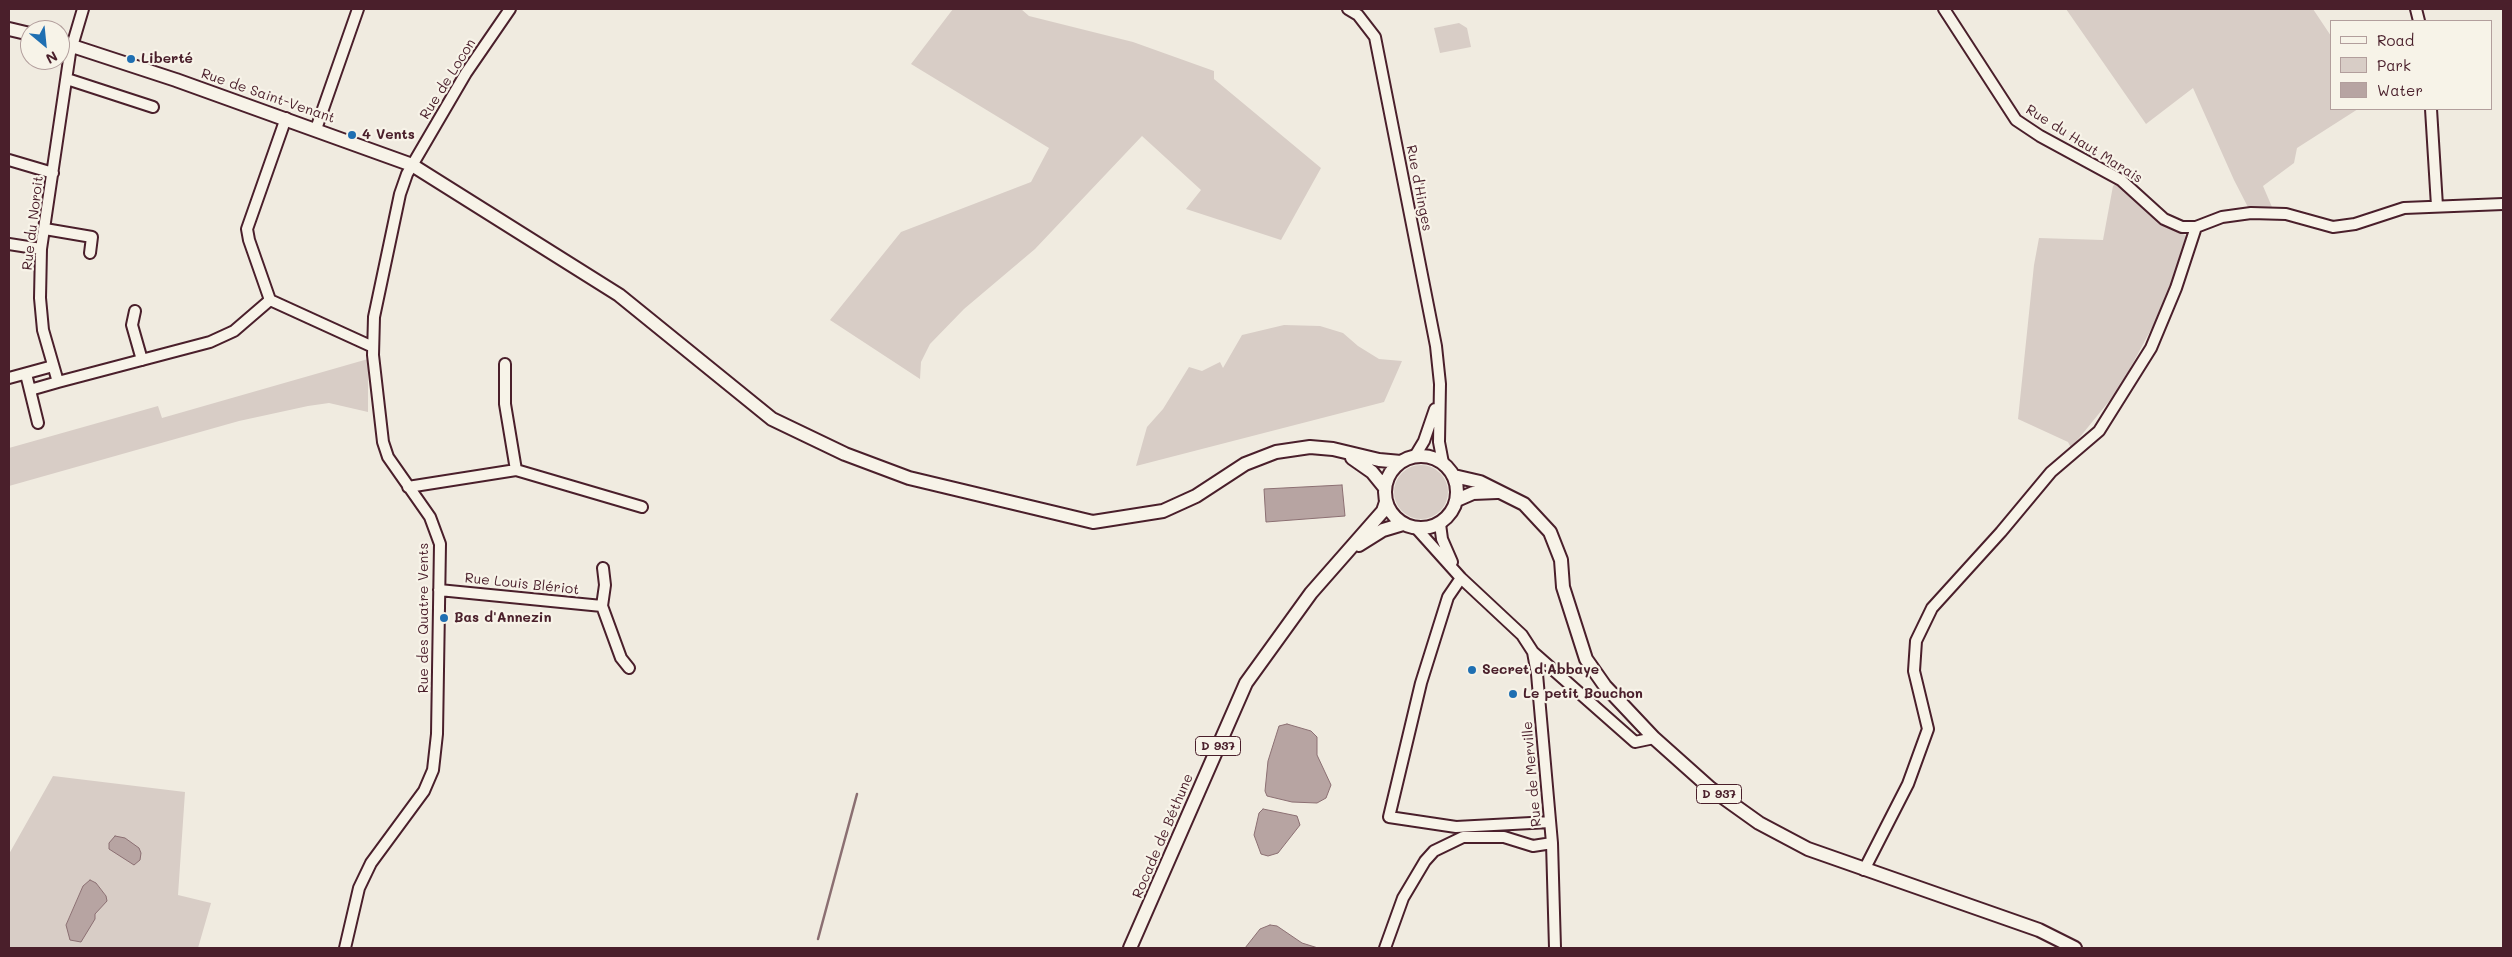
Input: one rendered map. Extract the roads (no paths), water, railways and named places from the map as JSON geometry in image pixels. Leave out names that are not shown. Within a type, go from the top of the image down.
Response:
[{"type":"main road","name":"Rue de Saint-Venant","points":[[70,45],[286,118],[412,164],[619,295],[747,400],[772,418],[804,436],[845,454],[909,478],[1093,522],[1163,511],[1196,496],[1245,464],[1276,452],[1310,447],[1333,449]]},
{"type":"main road","points":[[1333,449],[1379,460],[1401,462]]},
{"type":"main road","points":[[1333,449],[1366,466],[1385,488]]},
{"type":"main road","points":[[1415,456],[1425,456],[1443,463],[1454,476],[1458,488],[1457,500],[1448,518],[1440,524],[1429,528],[1417,528],[1403,524],[1396,518],[1386,502],[1385,488],[1393,469],[1401,462],[1415,456]]},
{"type":"main road","name":"D 937","points":[[1454,476],[1480,482],[1524,504],[1550,532],[1561,560],[1563,587],[1586,659],[1605,686],[1654,738],[1710,788],[1759,823],[1808,849],[1864,870],[1953,898],[2039,930],[2075,948]]},
{"type":"main road","name":"D 937","points":[[1457,500],[1473,493],[1497,492]]},
{"type":"main road","name":"Rocade de Béthune","points":[[1130,948],[1246,682],[1274,642],[1337,561],[1383,511],[1386,502]]},
{"type":"main road","name":"Rocade de Béthune","points":[[1337,561],[1376,534],[1403,524]]},
{"type":"street","name":"Rue du Noroit","points":[[70,36],[83,9]]},
{"type":"street","points":[[316,129],[358,9]]},
{"type":"street","name":"Rue de Locon","points":[[412,164],[466,73],[510,9]]},
{"type":"street","name":"Rue d'Hinges","points":[[1348,9],[1358,15],[1375,36],[1436,346],[1440,384],[1439,442],[1443,463]]},
{"type":"street","name":"Rue du Haut Marais","points":[[1944,9],[2016,120],[2040,136],[2121,180],[2164,219],[2182,227],[2196,227]]},
{"type":"street","name":"Rue du Noroit","points":[[58,382],[42,322],[40,298],[41,249],[46,230],[67,70]]},
{"type":"street","points":[[67,79],[153,107]]},
{"type":"street","points":[[2431,110],[2437,206]]},
{"type":"street","points":[[286,118],[247,229],[270,300],[373,351]]},
{"type":"street","points":[[9,160],[53,173]]},
{"type":"street","name":"Rue des Quatre Vents","points":[[345,948],[352,912],[367,871],[424,792],[433,770],[437,734],[440,544],[430,517],[388,458],[382,442],[373,351],[374,318],[400,194],[412,164]]},
{"type":"street","points":[[1864,870],[1908,784],[1928,729],[1914,671],[1916,641],[1932,608],[2001,532],[2051,472],[2098,431],[2151,348],[2176,288],[2196,227],[2222,217],[2251,213],[2286,214],[2333,227],[2355,224],[2404,208],[2503,204]]},
{"type":"street","points":[[46,230],[92,236],[90,253]]},
{"type":"street","points":[[9,244],[41,249]]},
{"type":"street","points":[[30,390],[210,342],[234,331],[270,300]]},
{"type":"street","points":[[135,311],[132,325],[142,360]]},
{"type":"street","points":[[505,364],[505,404],[516,470]]},
{"type":"street","points":[[9,378],[53,366]]},
{"type":"street","points":[[26,374],[38,424]]},
{"type":"street","name":"Rue d'Hinges","points":[[1415,456],[1433,419],[1440,384]]},
{"type":"street","points":[[408,487],[516,470],[642,507]]},
{"type":"street","name":"Rue de Merville","points":[[1440,524],[1442,540],[1458,574]]},
{"type":"street","name":"Rue de Merville","points":[[1417,528],[1458,574],[1522,635],[1532,652],[1537,674],[1552,843],[1555,948]]},
{"type":"street","points":[[603,568],[605,585],[602,606],[620,658],[629,668]]},
{"type":"street","points":[[1458,574],[1448,597],[1421,683],[1389,817],[1456,827],[1550,822]]},
{"type":"street","name":"Rue Louis Blériot","points":[[439,590],[602,606]]},
{"type":"street","points":[[1532,652],[1635,742],[1654,738]]},
{"type":"street","points":[[1385,948],[1403,898],[1425,861],[1434,851],[1463,837],[1504,837],[1533,846],[1552,843]]},
{"type":"water","points":[[1342,485],[1345,516],[1266,522],[1264,489]]},
{"type":"water","points":[[1287,724],[1311,731],[1317,737],[1317,755],[1331,785],[1326,798],[1317,803],[1292,802],[1267,796],[1265,791],[1268,761],[1279,726]]},
{"type":"water","points":[[1263,809],[1297,816],[1300,825],[1278,853],[1268,856],[1261,854],[1254,835],[1259,813]]},
{"type":"water","points":[[115,836],[125,838],[139,848],[141,853],[140,860],[134,865],[109,849],[109,843]]},
{"type":"water","points":[[90,880],[96,883],[106,896],[107,901],[95,914],[95,919],[81,942],[70,940],[66,925],[83,886]]},
{"type":"water","points":[[1270,925],[1277,926],[1302,943],[1318,948],[1245,948],[1260,929]]},
{"type":"waterway","points":[[818,939],[857,794]]},
{"type":"place","name":"Liberté","points":[[131,59]]},
{"type":"place","name":"4 Vents","points":[[352,135]]},
{"type":"place","name":"Bas d'Annezin","points":[[444,618]]},
{"type":"place","name":"Secret d'Abbaye","points":[[1472,670]]},
{"type":"place","name":"Le petit Bouchon","points":[[1513,694]]}]
